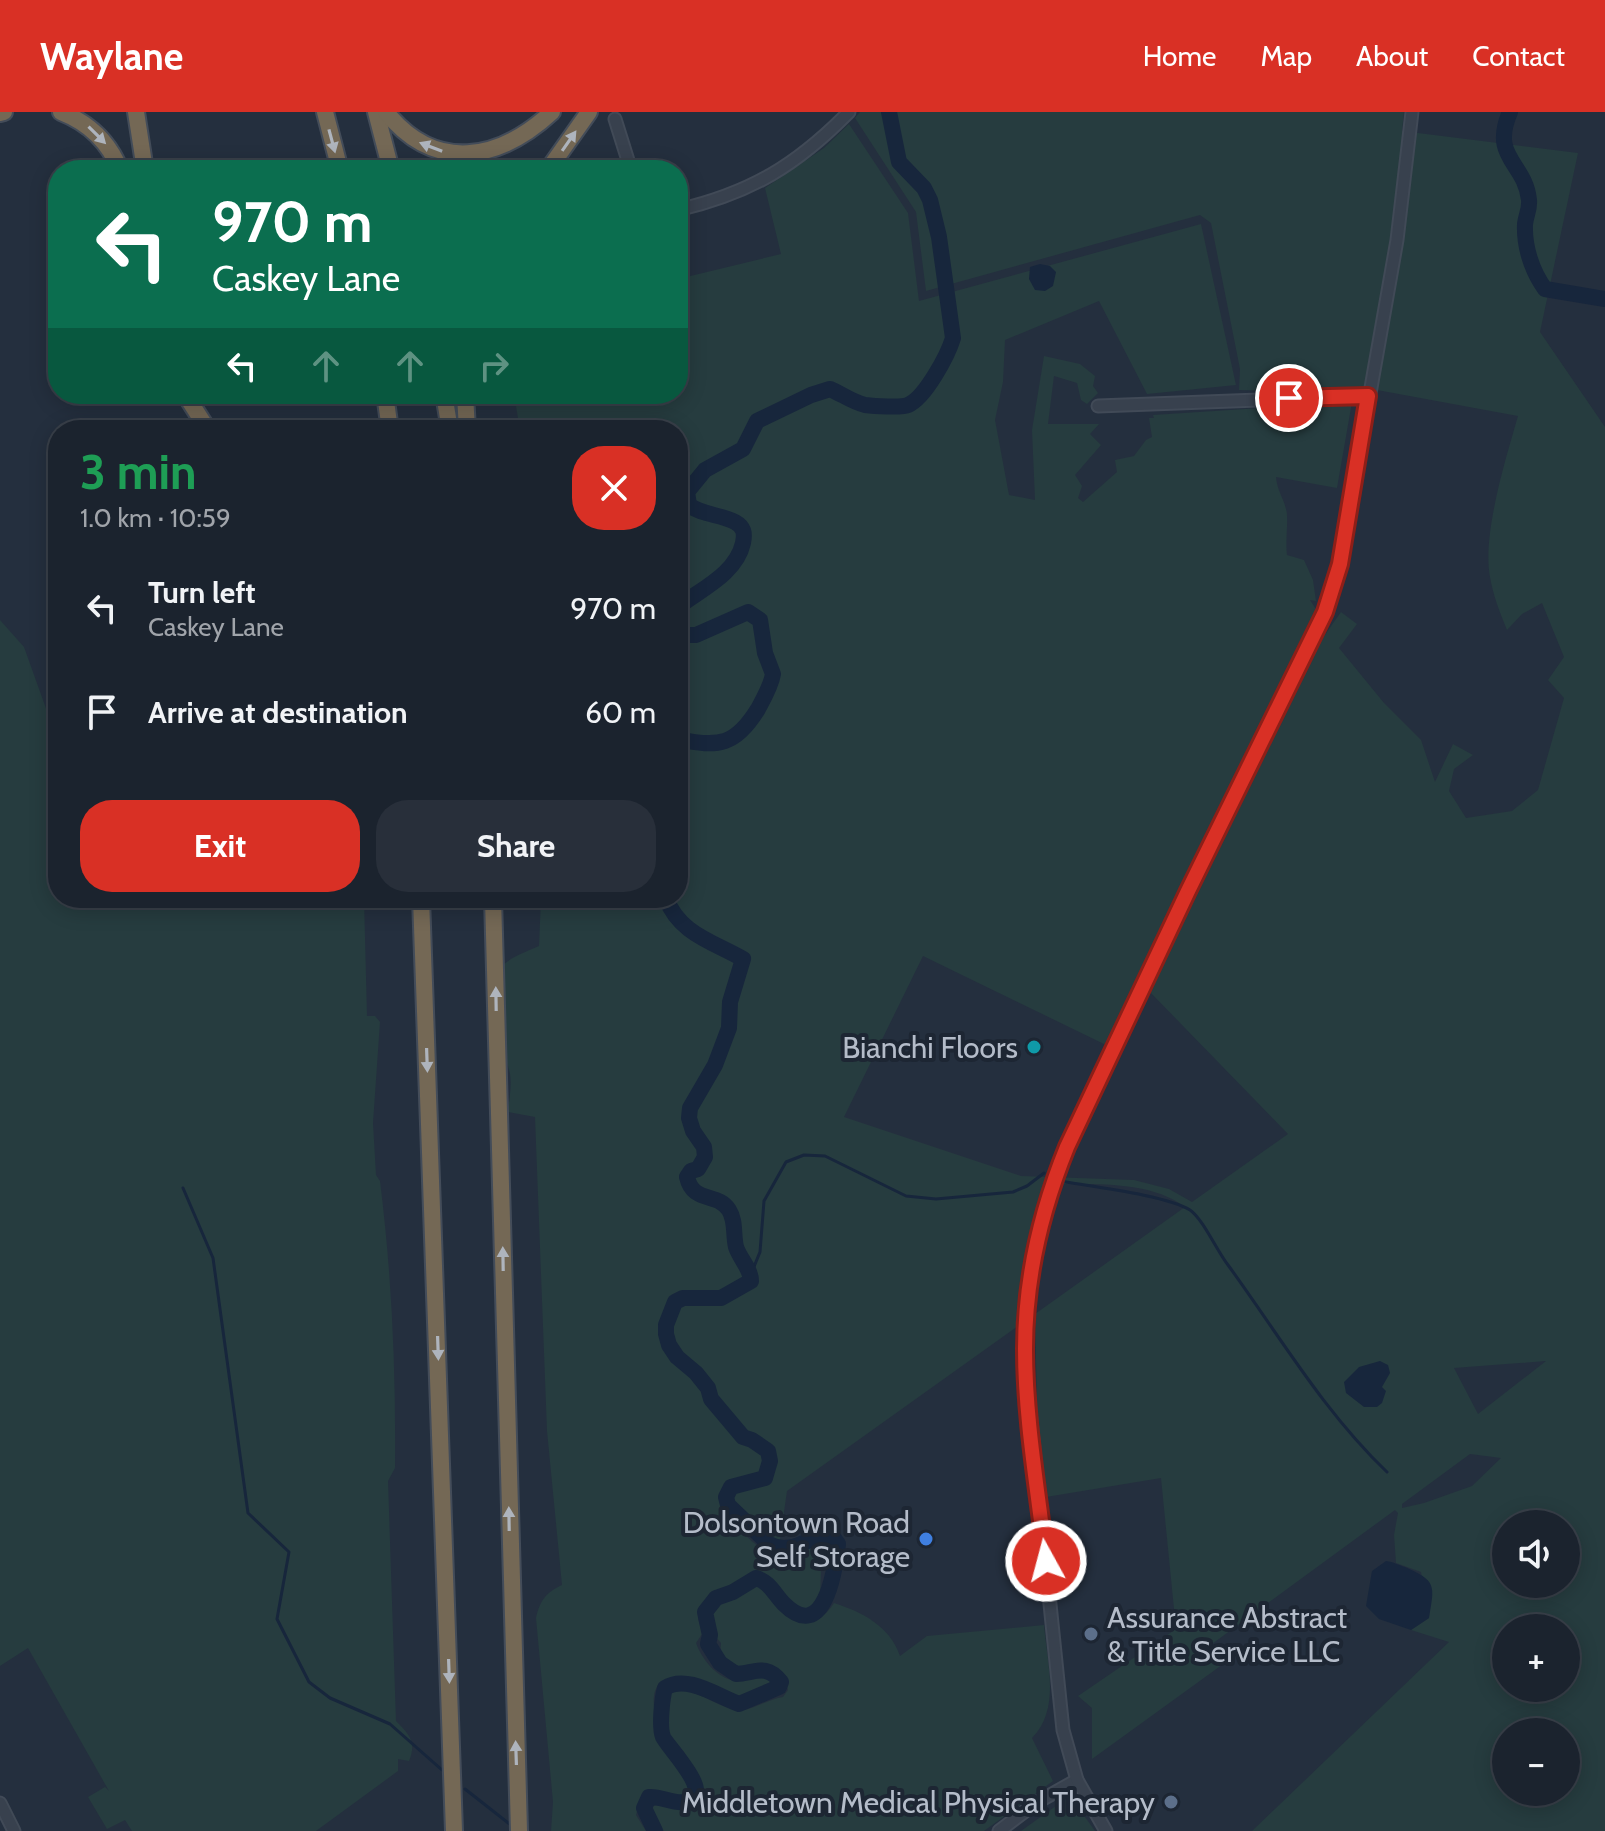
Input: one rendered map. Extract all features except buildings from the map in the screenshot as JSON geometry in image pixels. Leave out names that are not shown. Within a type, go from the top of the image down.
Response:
[{"type":"highway","points":[[61,112],[87,124],[116,160]]},
{"type":"highway","points":[[136,112],[143,160]]},
{"type":"highway","points":[[325,112],[337,160]]},
{"type":"highway","points":[[376,112],[388,160]]},
{"type":"highway","points":[[386,112],[417,141],[439,150],[464,154],[502,146],[552,112]]},
{"type":"highway","points":[[555,160],[589,112]]},
{"type":"highway","points":[[413,908],[423,960]]},
{"type":"highway","points":[[421,908],[454,1831]]},
{"type":"highway","points":[[493,908],[519,1831]]},
{"type":"street","points":[[688,207],[734,194],[776,174],[818,143],[849,112]]},
{"type":"street","points":[[1106,1831],[1077,1780],[1060,1713],[1025,1362],[1028,1298],[1042,1221],[1067,1147],[1331,598],[1340,564],[1397,240],[1412,112]]},
{"type":"street","points":[[615,119],[628,160]]},
{"type":"street","points":[[1098,406],[1368,396]]},
{"type":"street","points":[[999,1831],[1036,1803],[1077,1780]]},
{"type":"street","points":[[0,1803],[14,1831]]},
{"type":"green space","points":[[860,112],[1404,112],[1402,131],[1578,153],[1540,332],[1605,427],[1605,1831],[1252,1831],[1449,1642],[1411,1630],[1429,1618],[1421,1572],[1396,1563],[1394,1535],[1398,1513],[1395,1510],[1212,1644],[1226,1662],[1092,1759],[1092,1708],[1078,1696],[1176,1629],[1161,1478],[1046,1497],[1037,1405],[1035,1314],[1185,1207],[1170,1198],[1136,1188],[1044,1184],[1025,1265],[1018,1326],[787,1491],[779,1547],[748,1519],[737,1526],[754,1543],[776,1555],[791,1555],[822,1542],[827,1542],[832,1549],[829,1562],[821,1569],[820,1603],[807,1611],[793,1607],[765,1573],[751,1572],[706,1599],[698,1619],[702,1634],[696,1643],[702,1656],[718,1673],[732,1680],[771,1679],[740,1700],[701,1684],[673,1678],[662,1681],[655,1691],[655,1734],[679,1767],[690,1796],[681,1798],[652,1792],[647,1795],[636,1815],[646,1831],[551,1831],[553,1802],[536,1618],[544,1598],[562,1585],[547,1431],[535,1117],[508,1112],[510,1074],[488,998],[490,984],[497,971],[511,959],[539,946],[541,908],[688,908],[688,420],[518,420],[516,404],[688,404],[688,277],[781,254],[765,188],[824,148],[849,124],[908,213],[919,301],[1201,224],[1236,385],[1147,394],[1099,301],[1005,340],[1003,382],[995,420],[1009,495],[1035,500],[1032,430],[1044,356],[1080,364],[1095,376],[1093,386],[1098,393],[1087,404],[1081,400],[1077,383],[1054,376],[1048,424],[1099,424],[1090,434],[1101,445],[1075,475],[1082,486],[1078,498],[1083,502],[1117,472],[1115,460],[1134,456],[1152,437],[1149,418],[1154,418],[1153,415],[1352,402],[1337,488],[1276,477],[1287,513],[1287,555],[1304,560],[1313,580],[1316,601],[1310,600],[1317,611],[1106,1045],[923,956],[844,1117],[1021,1176],[1134,1180],[1169,1189],[1192,1202],[1288,1134],[1149,991],[1317,646],[1341,612],[1357,624],[1339,648],[1384,703],[1421,740],[1435,782],[1453,744],[1473,755],[1454,769],[1449,791],[1466,818],[1512,811],[1538,790],[1564,698],[1548,680],[1564,657],[1542,603],[1522,614],[1507,630],[1490,577],[1488,559],[1492,518],[1518,416],[1377,390],[1345,389],[1343,393],[1239,390],[1240,369],[1211,223],[1200,215],[926,291],[916,212],[855,118]],"holes":[[[1546,1361],[1478,1414],[1454,1368]],[[1470,1454],[1501,1458],[1472,1486],[1402,1508],[1402,1504]]]},
{"type":"green space","points":[[0,620],[24,647],[48,714],[48,908],[364,908],[367,1016],[375,1016],[380,1022],[373,1123],[376,1175],[380,1181],[388,1252],[394,1360],[395,1468],[388,1481],[396,1721],[408,1734],[412,1749],[409,1761],[398,1759],[398,1771],[316,1831],[132,1831],[125,1820],[107,1829],[88,1797],[105,1787],[109,1791],[28,1648],[0,1666]]},
{"type":"green space","points":[[751,1584],[760,1584],[786,1613],[804,1622],[824,1615],[834,1603],[855,1611],[882,1628],[900,1656],[927,1636],[1044,1625],[1049,1699],[1047,1713],[1032,1738],[1053,1781],[984,1831],[664,1831],[649,1810],[652,1806],[686,1811],[701,1801],[704,1791],[684,1752],[668,1739],[665,1728],[666,1697],[670,1691],[688,1691],[741,1710],[783,1697],[788,1690],[781,1675],[767,1664],[756,1663],[737,1668],[720,1658],[721,1643],[713,1634],[709,1612],[740,1595]]},
{"type":"green space","points":[[1070,1796],[1095,1831],[1021,1831]]},
{"type":"water","points":[[1040,264],[1050,266],[1056,272],[1053,286],[1045,291],[1035,290],[1029,279],[1030,267]]},
{"type":"water","points":[[1380,1361],[1388,1365],[1390,1373],[1382,1387],[1386,1391],[1382,1403],[1377,1407],[1364,1407],[1346,1393],[1344,1382],[1359,1367]]},
{"type":"water","points":[[1386,1561],[1423,1576],[1431,1585],[1429,1618],[1411,1630],[1379,1619],[1366,1606],[1372,1571]]},
{"type":"waterway","points":[[688,491],[705,470],[743,449],[757,421],[830,389],[865,405],[908,405],[922,394],[941,365],[953,338],[939,237],[924,188],[899,162],[889,112]]},
{"type":"waterway","points":[[1510,112],[1504,140],[1510,159],[1526,187],[1529,203],[1526,241],[1536,274],[1545,289],[1605,299]]},
{"type":"waterway","points":[[688,498],[689,505],[699,511],[738,524],[744,536],[733,564],[688,600]]},
{"type":"waterway","points":[[688,635],[696,635],[748,612],[760,620],[765,653],[773,674],[758,709],[734,737],[716,743],[688,740]]},
{"type":"waterway","points":[[655,1831],[644,1808],[649,1797],[685,1802],[694,1798],[696,1791],[688,1772],[663,1737],[661,1720],[665,1688],[683,1683],[739,1704],[779,1687],[781,1682],[765,1671],[736,1674],[720,1663],[708,1644],[710,1635],[705,1612],[716,1598],[756,1578],[768,1585],[784,1604],[798,1614],[809,1615],[818,1610],[825,1599],[838,1544],[825,1535],[780,1548],[769,1544],[728,1505],[726,1497],[731,1487],[765,1478],[770,1461],[768,1451],[743,1437],[711,1399],[708,1388],[696,1373],[677,1357],[666,1334],[666,1325],[675,1302],[683,1298],[721,1298],[751,1281],[736,1247],[729,1210],[719,1201],[700,1195],[687,1177],[691,1171],[698,1169],[705,1157],[704,1147],[693,1131],[689,1118],[690,1108],[715,1065],[729,1028],[730,1002],[743,959],[688,929],[671,908]]},
{"type":"waterway","points":[[751,1274],[760,1252],[764,1201],[786,1162],[804,1155],[825,1156],[906,1196],[936,1199],[1013,1192],[1044,1173]]},
{"type":"waterway","points":[[1066,1182],[1165,1200],[1195,1214],[1322,1399],[1387,1472]]},
{"type":"waterway","points":[[183,1188],[213,1258],[248,1513],[289,1552],[277,1619],[309,1682],[330,1698],[390,1724],[442,1770]]},
{"type":"waterway","points":[[465,1789],[512,1826]]},
{"type":"place","name":"Bianchi Floors","points":[[1034,1047]]},
{"type":"place","name":"Dolsontown Road Self Storage","points":[[926,1539]]},
{"type":"place","name":"Assurance Abstract & Title Service LLC","points":[[1091,1634]]},
{"type":"place","name":"Middletown Medical Physical Therapy","points":[[1171,1802]]},
{"type":"route","points":[[1046,1561],[1025,1346],[1028,1298],[1050,1191],[1067,1147],[1188,891],[1325,612],[1340,564],[1368,396],[1289,398]]}]
